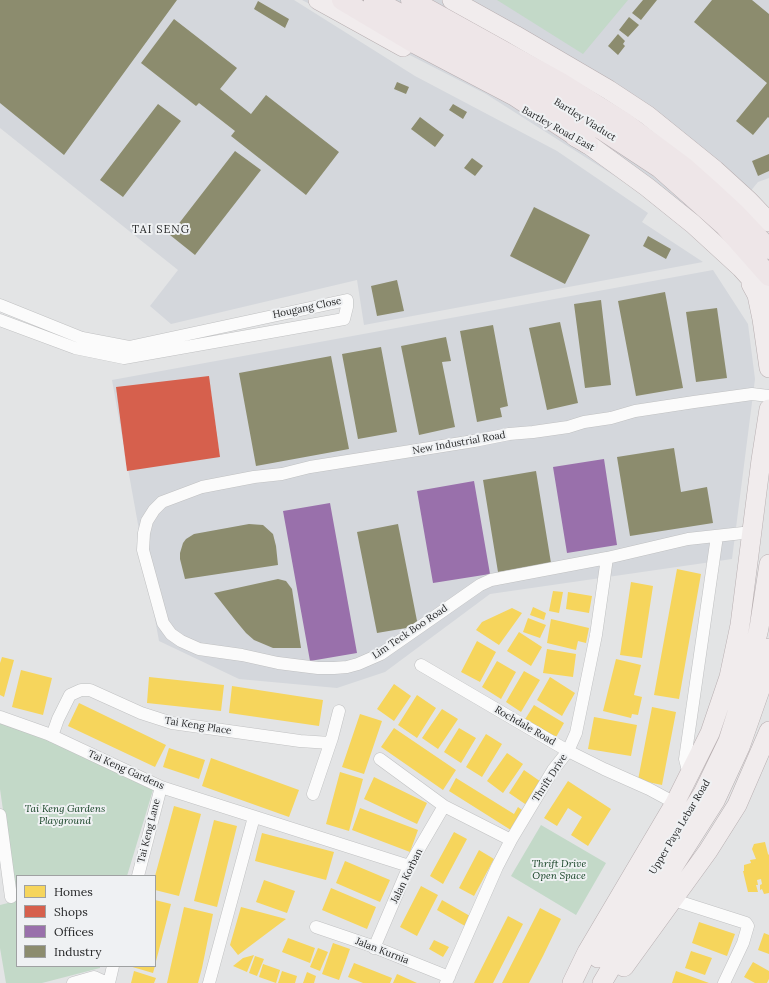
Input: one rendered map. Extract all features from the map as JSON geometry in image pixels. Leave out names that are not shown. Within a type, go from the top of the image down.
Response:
[{"type":"highway","points":[[342,0],[416,44],[515,96],[588,144]]},
{"type":"highway","name":"Bartley Viaduct","points":[[374,0],[499,67],[581,116],[660,168],[724,225],[769,276]]},
{"type":"highway","name":"Bartley Viaduct","points":[[411,0],[561,83],[625,123],[684,167],[735,214],[769,249]]},
{"type":"main road","name":"Bartley Road East","points":[[318,0],[435,65],[588,144],[647,187],[693,224],[741,268],[769,299]]},
{"type":"main road","points":[[452,0],[549,55],[647,115],[715,170],[749,201],[769,222]]},
{"type":"main road","points":[[715,170],[757,196],[769,201]]},
{"type":"main road","points":[[741,268],[757,295],[769,368]]},
{"type":"main road","name":"Upper Paya Lebar Road","points":[[572,983],[587,952],[675,803],[710,733],[729,677],[740,626],[769,412]]},
{"type":"main road","name":"Upper Paya Lebar Road","points":[[583,983],[703,793],[728,741],[753,656],[769,564]]},
{"type":"main road","name":"Upper Paya Lebar Road","points":[[602,983],[628,938],[715,801],[740,747],[760,690],[769,648]]},
{"type":"main road","points":[[612,983],[708,852],[737,805],[769,730]]},
{"type":"street","name":"Hougang Close","points":[[0,305],[82,338],[129,347],[347,300],[344,319],[124,358],[75,348],[0,320]]},
{"type":"street","name":"New Industrial Road","points":[[154,510],[162,502],[202,487],[254,477],[282,474],[310,467],[509,434],[568,427],[584,422],[611,418],[635,411],[752,394],[769,396]]},
{"type":"street","name":"Lim Teck Boo Road","points":[[154,510],[147,521],[144,533],[144,550],[163,623],[170,634],[199,649],[242,655],[278,663],[318,668],[347,668],[375,657],[480,585],[491,580],[607,558],[688,539],[752,532]]},
{"type":"street","name":"Upper Paya Lebar Road","points":[[690,772],[685,759],[717,536]]},
{"type":"street","name":"Thrift Drive","points":[[447,980],[497,867],[511,840],[553,770],[568,750],[577,729],[596,635],[607,558]]},
{"type":"street","name":"Rochdale Road","points":[[421,665],[568,750],[675,803]]},
{"type":"street","name":"Tai Keng Place","points":[[52,736],[58,719],[70,695],[81,690],[90,690],[141,713],[172,723],[330,743]]},
{"type":"street","points":[[313,794],[330,743],[338,711]]},
{"type":"street","name":"Tai Keng Gardens","points":[[0,717],[52,736],[161,787],[409,866]]},
{"type":"street","points":[[380,760],[444,806],[511,840]]},
{"type":"street","name":"Tai Keng Lane","points":[[138,875],[161,787]]},
{"type":"street","name":"Jalan Korban","points":[[374,948],[409,866],[444,806]]},
{"type":"street","points":[[0,814],[11,897]]},
{"type":"street","points":[[210,983],[254,817]]},
{"type":"street","points":[[674,900],[746,923],[748,926],[743,943],[724,983]]},
{"type":"street","name":"Jalan Kurnia","points":[[316,927],[374,948],[447,980]]},
{"type":"street","points":[[73,983],[94,977],[108,983],[113,967]]},
{"type":"shaded area","points":[[0,0],[294,0],[415,76],[557,151],[648,213],[642,222],[703,262],[364,325],[357,280],[171,324],[150,306],[178,270],[0,128]]},
{"type":"shaded area","points":[[302,0],[769,0],[769,178],[758,182],[712,239],[486,94]]},
{"type":"shaded area","points":[[713,270],[748,324],[755,379],[732,559],[490,594],[385,672],[337,688],[239,679],[159,641],[112,380]]},
{"type":"green space","points":[[497,0],[628,0],[583,54]]},
{"type":"green space","name":"Tai Keng Gardens Playground","points":[[0,723],[22,728],[153,790],[127,875],[16,875],[16,901],[0,789]]},
{"type":"green space","name":"Thrift Drive Open Space","points":[[541,825],[606,863],[576,915],[511,876]]},
{"type":"green space","name":"Tai Keng Gardens Playground","points":[[16,901],[16,967],[100,968],[42,983],[6,983],[0,948],[0,905]]},
{"type":"building: Homes","points":[[677,569],[701,574],[679,699],[654,695]]},
{"type":"building: Homes","points":[[631,582],[653,586],[642,658],[620,655]]},
{"type":"building: Homes","points":[[553,591],[563,592],[559,613],[549,611]]},
{"type":"building: Homes","points":[[568,592],[592,596],[589,613],[566,609]]},
{"type":"building: Homes","points":[[533,607],[546,613],[544,620],[530,615]]},
{"type":"building: Homes","points":[[512,608],[522,613],[499,645],[476,630],[482,622]]},
{"type":"building: Homes","points":[[528,618],[546,625],[540,638],[523,632]]},
{"type":"building: Homes","points":[[551,619],[589,628],[586,643],[578,641],[576,650],[547,643]]},
{"type":"building: Homes","points":[[519,632],[542,647],[531,666],[507,651]]},
{"type":"building: Homes","points":[[477,641],[496,652],[480,682],[461,672]]},
{"type":"building: Homes","points":[[547,649],[576,654],[573,677],[543,673]]},
{"type":"building: Homes","points":[[2,657],[14,660],[4,697],[0,695],[0,663]]},
{"type":"building: Homes","points":[[616,659],[641,665],[634,695],[642,697],[638,715],[632,714],[631,718],[603,711]]},
{"type":"building: Homes","points":[[497,661],[516,672],[501,699],[482,687]]},
{"type":"building: Homes","points":[[21,670],[52,678],[43,715],[12,707]]},
{"type":"building: Homes","points":[[524,671],[540,680],[521,712],[506,702]]},
{"type":"building: Homes","points":[[149,677],[224,685],[221,711],[147,703]]},
{"type":"building: Homes","points":[[550,677],[575,693],[562,716],[537,700]]},
{"type":"building: Homes","points":[[394,684],[411,696],[394,721],[377,709]]},
{"type":"building: Homes","points":[[232,686],[323,700],[319,726],[229,713]]},
{"type":"building: Homes","points":[[417,695],[436,708],[417,738],[398,725]]},
{"type":"building: Homes","points":[[79,703],[166,745],[155,767],[68,726]]},
{"type":"building: Homes","points":[[534,705],[564,723],[555,739],[524,721]]},
{"type":"building: Homes","points":[[652,707],[676,712],[662,785],[638,780]]},
{"type":"building: Homes","points":[[442,709],[458,719],[438,749],[422,738]]},
{"type":"building: Homes","points":[[360,714],[382,721],[364,774],[342,767]]},
{"type":"building: Homes","points":[[594,717],[637,725],[631,756],[588,749]]},
{"type":"building: Homes","points":[[394,728],[456,770],[443,790],[381,747]]},
{"type":"building: Homes","points":[[459,728],[476,738],[461,763],[444,752]]},
{"type":"building: Homes","points":[[486,734],[502,744],[482,777],[466,767]]},
{"type":"building: Homes","points":[[169,748],[205,760],[199,779],[163,767]]},
{"type":"building: Homes","points":[[507,753],[523,764],[503,793],[487,781]]},
{"type":"building: Homes","points":[[211,758],[299,790],[289,817],[202,786]]},
{"type":"building: Homes","points":[[524,770],[544,784],[528,806],[509,793]]},
{"type":"building: Homes","points":[[340,772],[363,779],[349,831],[326,824]]},
{"type":"building: Homes","points":[[374,777],[427,803],[417,824],[364,799]]},
{"type":"building: Homes","points":[[456,778],[514,814],[518,807],[526,813],[514,832],[449,791]]},
{"type":"building: Homes","points":[[568,781],[611,809],[588,846],[571,835],[582,817],[568,808],[557,826],[544,818]]},
{"type":"building: Homes","points":[[174,806],[201,814],[179,896],[156,890],[155,875]]},
{"type":"building: Homes","points":[[360,808],[418,830],[410,852],[352,830]]},
{"type":"building: Homes","points":[[214,820],[237,826],[217,907],[194,901]]},
{"type":"building: Homes","points":[[454,832],[467,839],[443,884],[430,876]]},
{"type":"building: Homes","points":[[262,833],[334,852],[326,880],[255,861]]},
{"type":"building: Homes","points":[[765,842],[769,855],[769,893],[764,894],[762,889],[760,890],[760,885],[762,884],[761,879],[757,880],[758,885],[756,885],[758,892],[748,892],[743,871],[744,865],[751,863],[750,860],[756,859],[752,849],[754,844]]},
{"type":"building: Homes","points":[[479,850],[494,859],[474,896],[459,888]]},
{"type":"building: Homes","points":[[345,861],[390,880],[380,902],[336,883]]},
{"type":"building: Homes","points":[[264,880],[295,891],[287,913],[256,902]]},
{"type":"building: Homes","points":[[421,886],[438,895],[417,936],[400,927]]},
{"type":"building: Homes","points":[[331,888],[376,907],[367,929],[322,910]]},
{"type":"building: Homes","points":[[156,900],[171,904],[156,961]]},
{"type":"building: Homes","points":[[442,900],[470,916],[465,926],[437,910]]},
{"type":"building: Homes","points":[[184,907],[213,914],[202,968],[198,983],[167,983]]},
{"type":"building: Homes","points":[[241,907],[286,919],[238,955],[230,945]]},
{"type":"building: Homes","points":[[540,908],[561,919],[543,956],[529,983],[502,983]]},
{"type":"building: Homes","points":[[508,916],[523,924],[493,983],[474,983]]},
{"type":"building: Homes","points":[[699,922],[735,934],[727,956],[692,943]]},
{"type":"building: Homes","points":[[764,933],[769,935],[769,954],[758,950]]},
{"type":"building: Homes","points":[[288,938],[315,948],[310,963],[282,952]]},
{"type":"building: Homes","points":[[434,940],[449,947],[443,957],[429,949]]},
{"type":"building: Homes","points":[[333,943],[350,949],[339,980],[322,974]]},
{"type":"building: Homes","points":[[318,948],[328,952],[320,971],[310,967]]},
{"type":"building: Homes","points":[[691,951],[712,958],[705,975],[685,968]]},
{"type":"building: Homes","points":[[254,955],[247,972],[233,966],[243,958]]},
{"type":"building: Homes","points":[[255,956],[264,959],[257,976],[249,973]]},
{"type":"building: Homes","points":[[753,962],[769,971],[769,979],[767,983],[755,983],[744,977]]},
{"type":"building: Homes","points":[[354,963],[392,978],[390,983],[363,983],[348,977]]},
{"type":"building: Homes","points":[[263,964],[280,970],[276,983],[259,977]]},
{"type":"building: Homes","points":[[132,967],[155,967],[153,973]]},
{"type":"building: Homes","points":[[134,971],[156,978],[154,983],[131,983]]},
{"type":"building: Homes","points":[[282,971],[297,976],[295,983],[278,983]]},
{"type":"building: Homes","points":[[676,971],[709,983],[672,983]]},
{"type":"building: Homes","points":[[307,972],[316,976],[314,983],[303,983]]},
{"type":"building: Homes","points":[[397,974],[417,983],[393,983]]},
{"type":"building: Shops","points":[[209,376],[220,457],[127,471],[116,387]]},
{"type":"building: Offices","points":[[604,459],[617,545],[567,553],[553,467]]},
{"type":"building: Offices","points":[[474,481],[490,574],[433,583],[417,491]]},
{"type":"building: Offices","points":[[330,503],[357,653],[310,661],[283,511]]},
{"type":"building: Industry","points":[[0,0],[177,0],[64,155],[0,103]]},
{"type":"building: Industry","points":[[643,0],[657,0],[641,20],[632,13]]},
{"type":"building: Industry","points":[[712,0],[752,0],[769,14],[769,118],[768,117],[753,135],[736,121],[767,83],[694,22]]},
{"type":"building: Industry","points":[[258,1],[289,19],[285,28],[254,9]]},
{"type":"building: Industry","points":[[629,17],[639,25],[628,37],[619,30]]},
{"type":"building: Industry","points":[[174,19],[237,68],[220,89],[251,114],[266,95],[339,152],[306,195],[231,136],[235,131],[199,103],[196,106],[141,63]]},
{"type":"building: Industry","points":[[618,34],[625,41],[623,44],[625,46],[618,55],[608,46]]},
{"type":"building: Industry","points":[[397,82],[409,87],[406,94],[394,89]]},
{"type":"building: Industry","points":[[158,104],[181,121],[123,197],[100,180]]},
{"type":"building: Industry","points":[[453,104],[467,112],[463,119],[449,110]]},
{"type":"building: Industry","points":[[420,117],[444,135],[435,147],[411,129]]},
{"type":"building: Industry","points":[[235,151],[261,170],[195,255],[170,235]]},
{"type":"building: Industry","points":[[769,154],[769,171],[758,176],[752,161]]},
{"type":"building: Industry","points":[[472,158],[483,166],[475,176],[464,168]]},
{"type":"building: Industry","points":[[534,207],[590,235],[565,284],[510,256]]},
{"type":"building: Industry","points":[[648,236],[671,249],[666,259],[643,246]]},
{"type":"building: Industry","points":[[397,280],[404,311],[377,316],[371,286]]},
{"type":"building: Industry","points":[[665,292],[683,388],[636,396],[618,301]]},
{"type":"building: Industry","points":[[601,300],[611,385],[585,388],[574,304]]},
{"type":"building: Industry","points":[[717,308],[727,378],[696,382],[686,312]]},
{"type":"building: Industry","points":[[560,322],[578,403],[547,410],[529,328]]},
{"type":"building: Industry","points":[[493,325],[508,406],[500,408],[502,417],[477,422],[460,331]]},
{"type":"building: Industry","points":[[446,337],[451,361],[442,362],[455,427],[419,435],[401,346]]},
{"type":"building: Industry","points":[[381,347],[397,432],[358,439],[342,354]]},
{"type":"building: Industry","points":[[331,356],[349,449],[256,466],[239,373]]},
{"type":"building: Industry","points":[[674,448],[681,492],[707,487],[713,523],[630,536],[617,457]]},
{"type":"building: Industry","points":[[536,471],[551,563],[498,572],[483,480]]},
{"type":"building: Industry","points":[[249,524],[263,525],[273,534],[278,565],[185,579],[180,553],[186,539],[194,534]]},
{"type":"building: Industry","points":[[398,524],[418,626],[377,633],[357,532]]},
{"type":"building: Industry","points":[[278,579],[286,581],[292,589],[301,648],[273,648],[254,640],[246,633],[214,593]]},
{"type":"district","name":"TAI SENG","points":[[161,230]]}]
